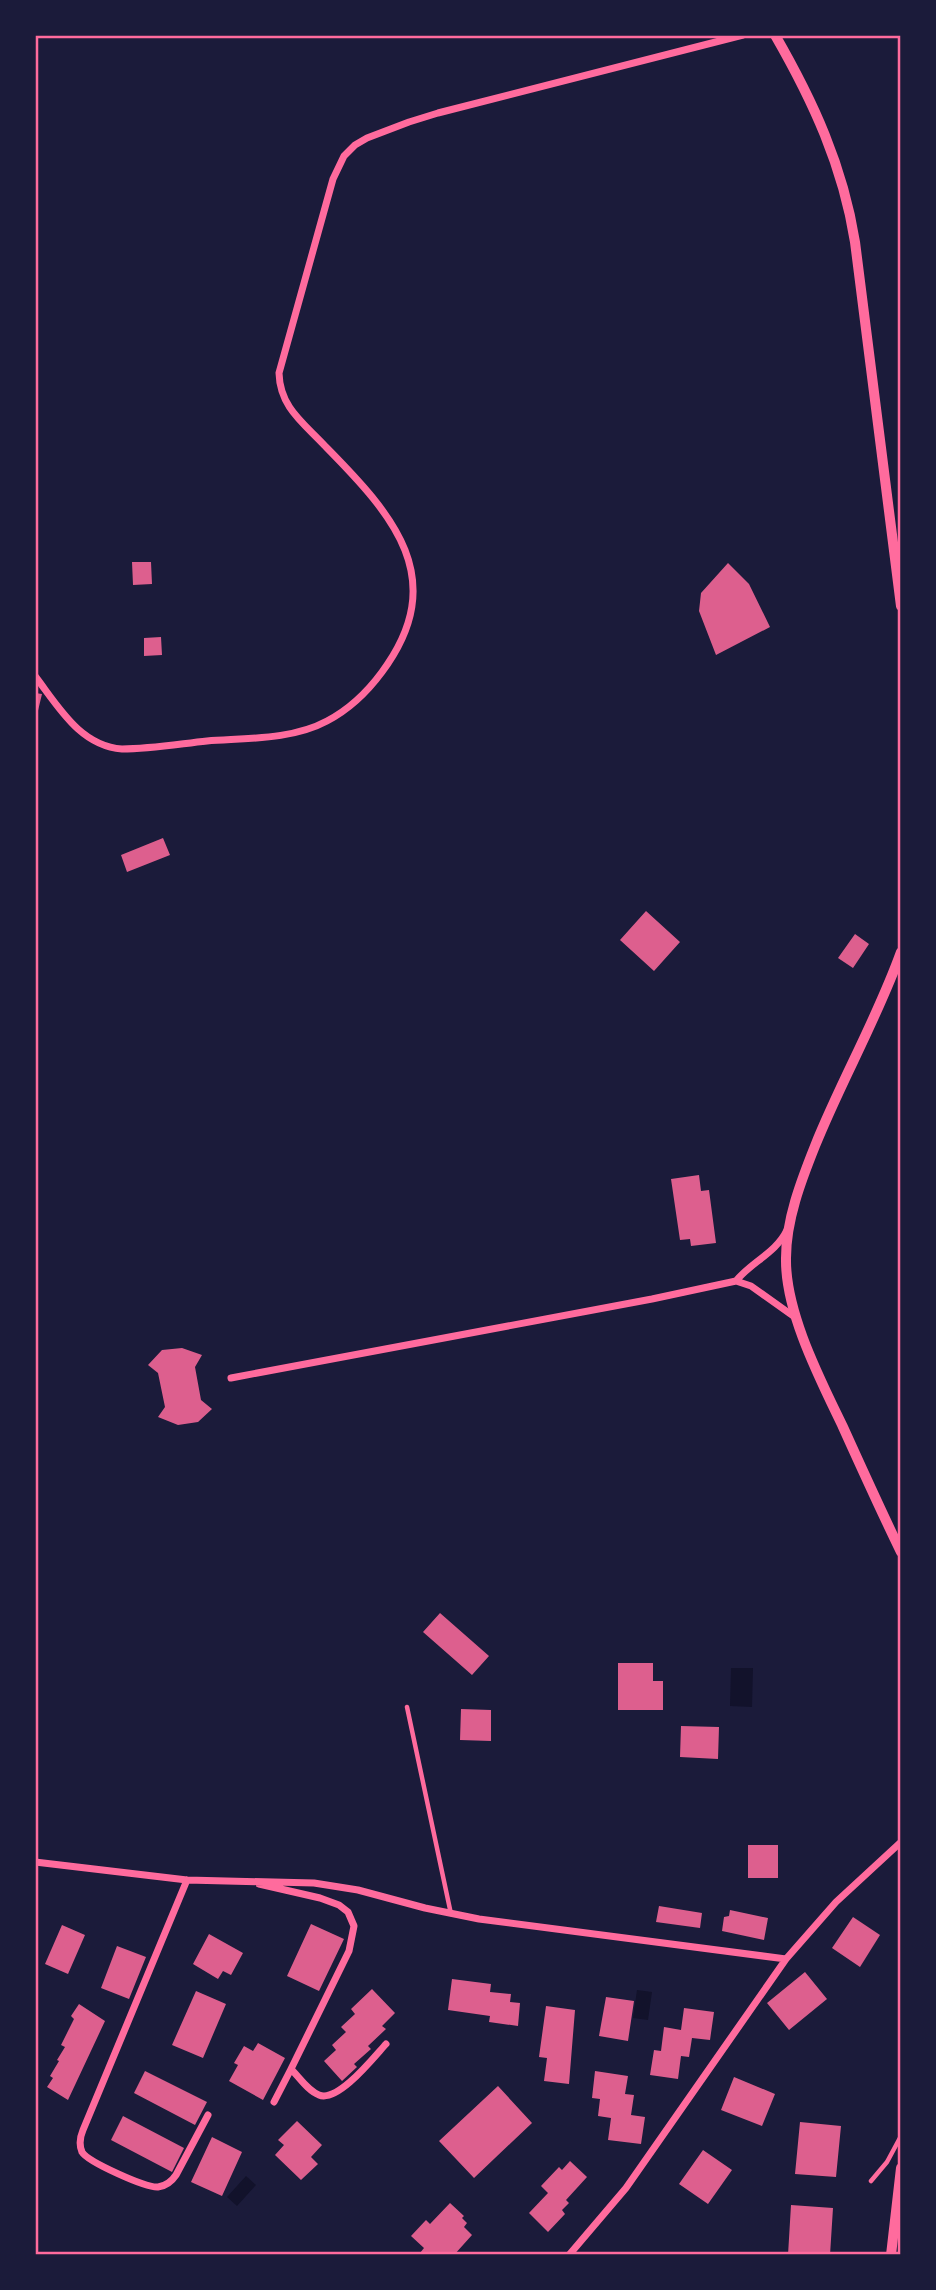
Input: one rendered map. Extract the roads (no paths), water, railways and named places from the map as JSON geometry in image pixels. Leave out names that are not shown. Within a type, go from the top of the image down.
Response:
[{"type":"street","points":[[35,676],[81,732],[97,743],[115,748],[129,749],[293,733],[328,721],[354,702],[374,682],[399,645],[410,619],[414,580],[410,563],[387,516],[358,479],[291,411],[280,388],[281,363],[340,162],[355,145],[367,138],[423,117],[743,35]]},
{"type":"street","points":[[775,35],[820,120],[839,170],[849,208],[857,253],[901,606]]},
{"type":"street","points":[[901,952],[817,1140],[799,1189],[786,1246],[789,1294],[797,1318],[824,1386],[901,1552]]},
{"type":"street","points":[[736,1281],[749,1266],[778,1245],[791,1223]]},
{"type":"street","points":[[231,1378],[639,1302],[736,1281],[751,1286],[797,1318]]},
{"type":"street","points":[[569,2255],[626,2188],[786,1959],[836,1902],[901,1842]]},
{"type":"street","points":[[35,1862],[187,1880],[300,1882],[338,1886],[451,1914],[786,1959]]},
{"type":"street","points":[[187,1880],[83,2130],[81,2148],[91,2161],[145,2184],[162,2186],[176,2175],[208,2115]]},
{"type":"street","points":[[245,1880],[329,1901],[344,1908],[353,1921],[354,1931],[349,1951],[274,2102]]},
{"type":"street","points":[[291,2069],[315,2093],[332,2095],[340,2091],[387,2044]]},
{"type":"street","points":[[891,2255],[901,2168]]},
{"type":"lane","points":[[407,1707],[451,1914]]},
{"type":"lane","points":[[871,2181],[887,2162],[901,2136]]}]
